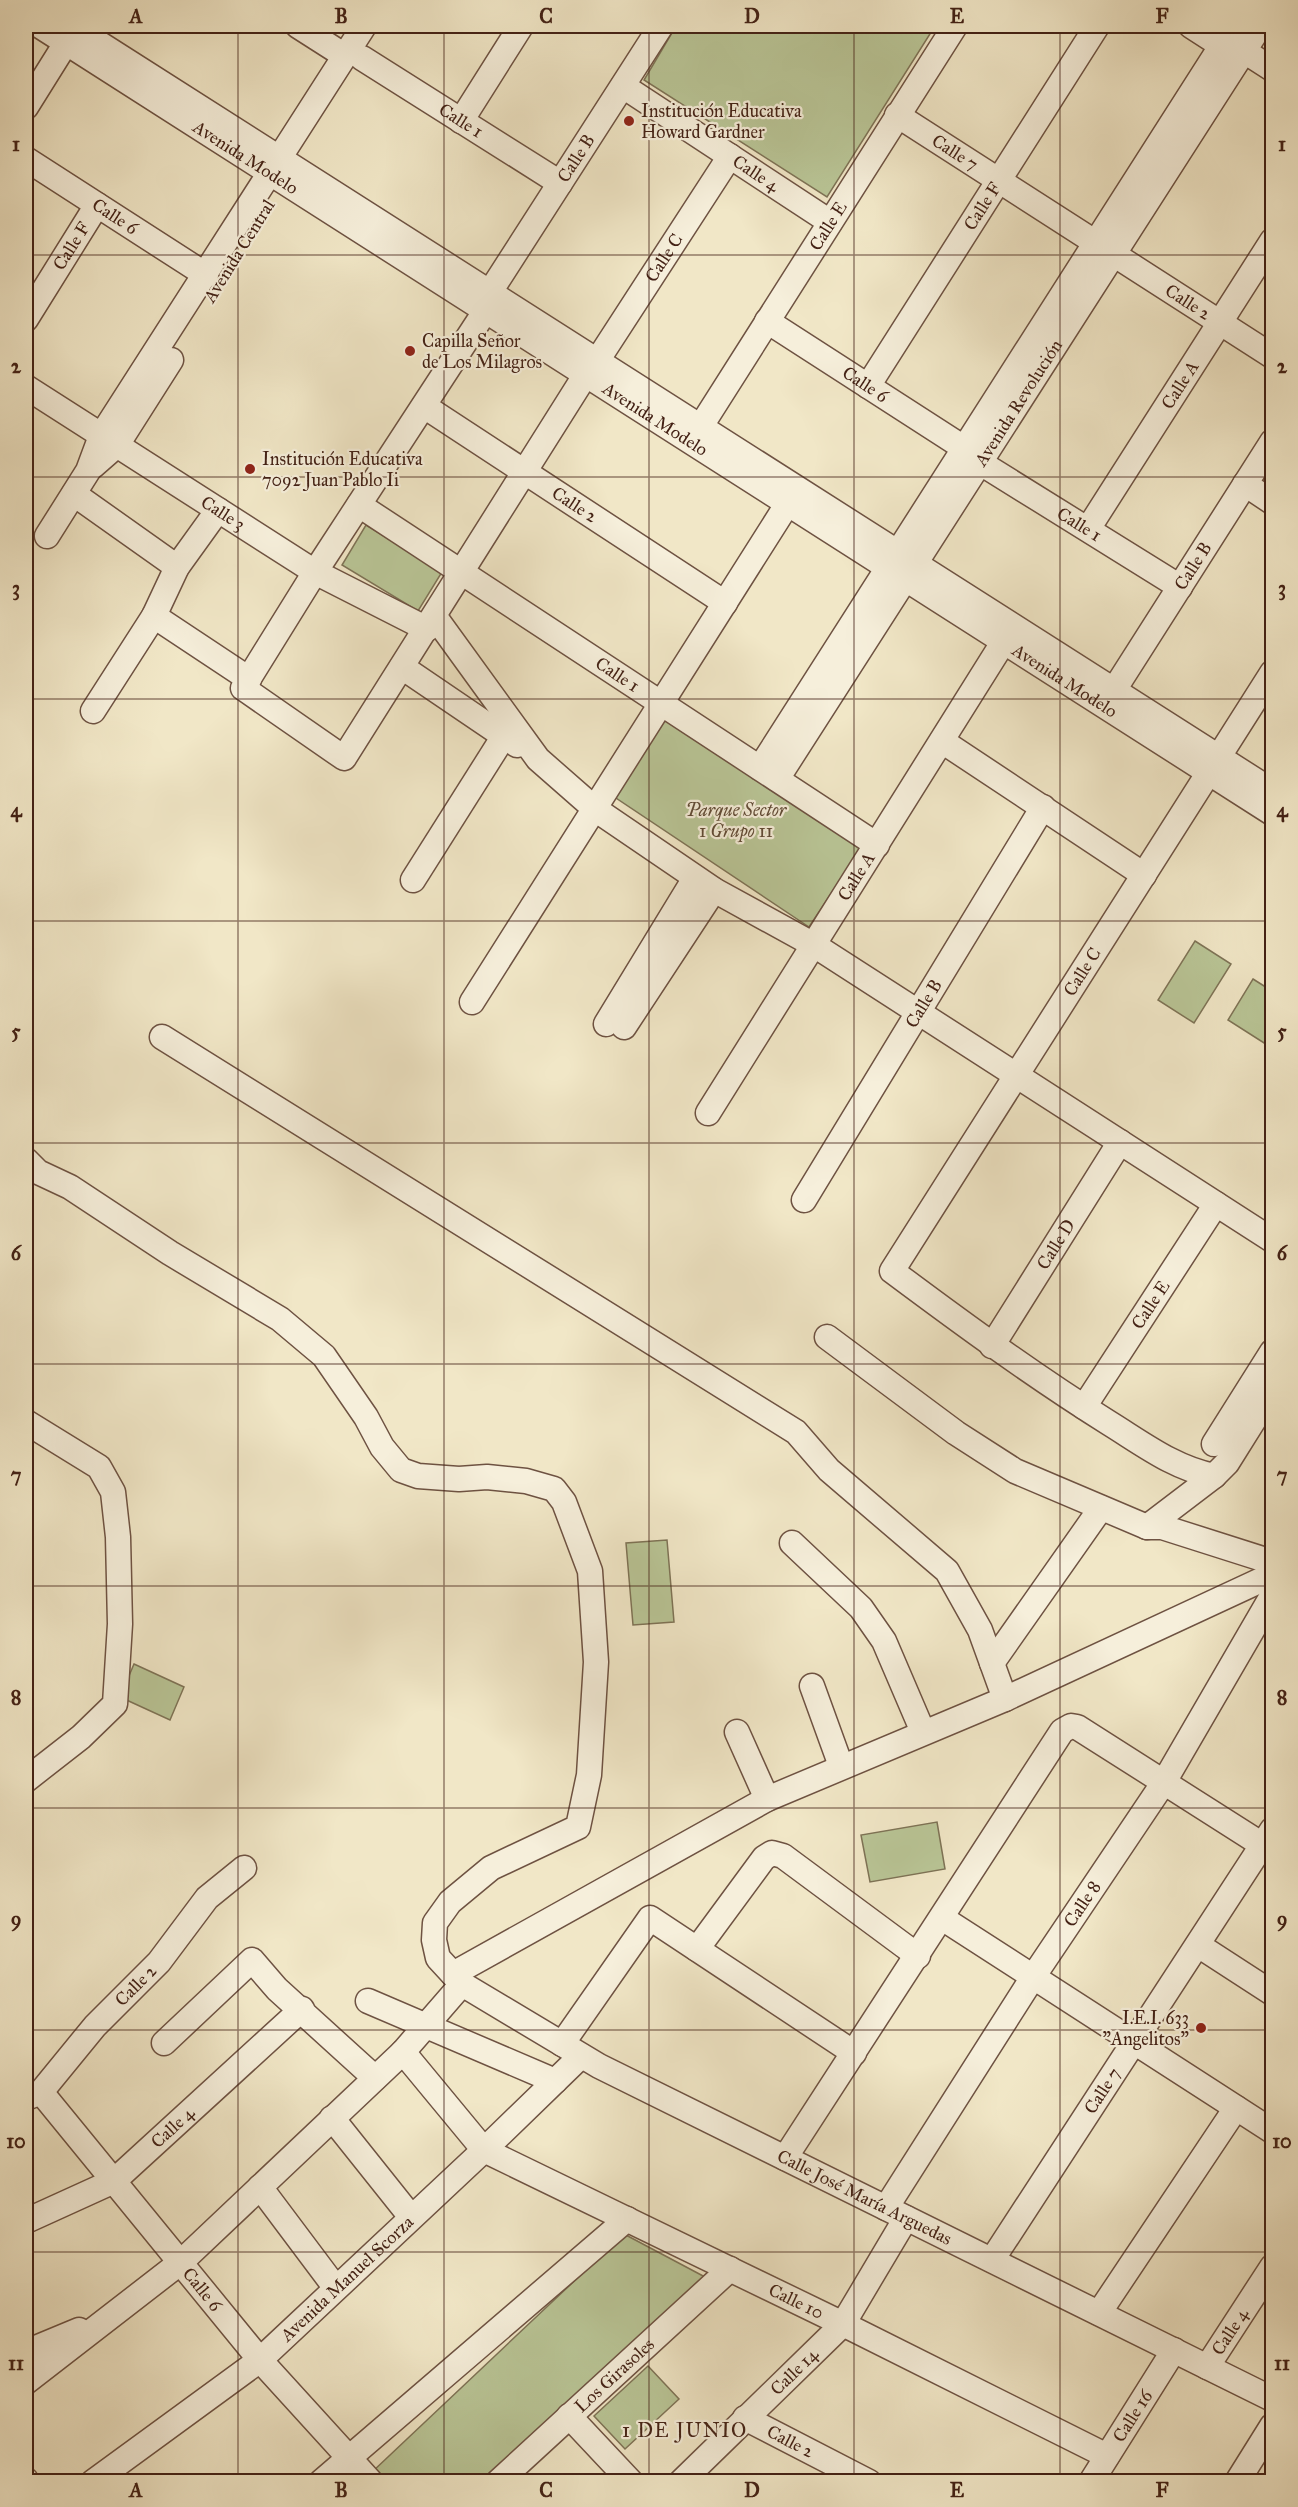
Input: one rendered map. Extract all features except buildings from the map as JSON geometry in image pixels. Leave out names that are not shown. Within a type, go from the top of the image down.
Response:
[{"type":"street","name":"Avenida Modelo","points":[[39,26],[73,30],[592,367],[788,503],[901,565],[1114,690],[1214,765],[1272,813]]},
{"type":"street","points":[[298,26],[354,57]]},
{"type":"street","name":"Avenida Central","points":[[354,57],[364,26]]},
{"type":"street","name":"Avenida Central","points":[[47,536],[354,57],[382,26]]},
{"type":"street","points":[[461,121],[521,26]]},
{"type":"street","name":"Calle B","points":[[249,679],[315,572],[424,406],[560,183],[661,26]]},
{"type":"street","name":"Calle E","points":[[701,426],[955,26]]},
{"type":"street","name":"Calle F","points":[[868,386],[1097,26]]},
{"type":"street","points":[[1191,26],[1233,40],[1272,69]]},
{"type":"street","name":"Avenida Revolución","points":[[768,774],[1104,248],[1233,40],[1260,26]]},
{"type":"street","points":[[26,107],[73,30]]},
{"type":"street","name":"Calle 1","points":[[354,57],[560,183]]},
{"type":"street","name":"Calle 4","points":[[622,86],[831,222]]},
{"type":"street","name":"Calle 7","points":[[897,115],[1104,248]]},
{"type":"street","name":"Calle C","points":[[249,679],[243,688],[344,758],[431,623],[523,471],[730,156]]},
{"type":"street","name":"Calle 6","points":[[26,159],[206,275]]},
{"type":"street","name":"Avenida Central","points":[[109,440],[206,275],[283,168]]},
{"type":"street","name":"Calle F","points":[[26,318],[97,205]]},
{"type":"street","name":"Calle A","points":[[1088,529],[1272,241]]},
{"type":"street","name":"Calle 2","points":[[1104,248],[1272,356]]},
{"type":"street","name":"Calle 6","points":[[767,321],[972,455]]},
{"type":"street","name":"Avenida Modelo","points":[[592,367],[701,426],[901,565],[1004,641],[1214,765],[1272,791]]},
{"type":"street","name":"Calle 3","points":[[26,387],[315,572],[431,623]]},
{"type":"street","name":"Calle 2","points":[[424,406],[725,603]]},
{"type":"street","name":"Calle B","points":[[1114,690],[1272,442]]},
{"type":"street","name":"Calle 1","points":[[972,455],[1180,587]]},
{"type":"street","points":[[1245,484],[1272,502]]},
{"type":"street","points":[[74,494],[177,567]]},
{"type":"street","points":[[472,1002],[788,503]]},
{"type":"street","name":"Calle 1","points":[[359,506],[877,845]]},
{"type":"street","points":[[93,711],[154,616],[177,567],[218,510]]},
{"type":"street","points":[[154,616],[249,679]]},
{"type":"street","points":[[431,623],[538,759]]},
{"type":"street","name":"Calle A","points":[[708,1113],[1004,641]]},
{"type":"street","points":[[402,667],[538,759],[595,809],[704,884],[814,945],[1272,1240]]},
{"type":"street","name":"Calle C","points":[[992,1346],[892,1271],[1272,673]]},
{"type":"street","points":[[413,880],[504,736]]},
{"type":"street","points":[[942,741],[1144,875]]},
{"type":"street","name":"Calle B","points":[[804,1200],[1043,807]]},
{"type":"street","points":[[615,1026],[704,884]]},
{"type":"street","points":[[162,1037],[796,1432],[829,1470],[947,1571],[980,1630],[1005,1699]]},
{"type":"street","name":"Calle D","points":[[992,1346],[1120,1142]]},
{"type":"street","points":[[26,1160],[38,1172],[70,1187],[170,1253],[280,1319],[324,1356],[366,1417],[382,1447],[401,1470],[428,1477],[459,1479],[487,1477],[526,1481],[554,1489],[564,1502],[590,1571],[596,1662],[589,1775],[578,1827],[491,1868],[450,1902],[435,1923],[434,1940],[438,1958],[458,1979]]},
{"type":"street","name":"Calle E","points":[[1084,1407],[1216,1204]]},
{"type":"street","points":[[827,1337],[956,1433],[1015,1471],[1147,1527],[1162,1527],[1272,1562]]},
{"type":"street","points":[[992,1346],[1176,1465],[1214,1476]]},
{"type":"street","points":[[1214,1444],[1272,1352]]},
{"type":"street","points":[[1147,1527],[1214,1476],[1227,1462],[1272,1391]]},
{"type":"street","points":[[26,1422],[99,1467],[113,1492],[118,1537],[120,1624],[115,1704],[81,1737],[26,1780]]},
{"type":"street","points":[[992,1663],[1101,1508]]},
{"type":"street","points":[[792,1543],[861,1608],[878,1633],[923,1732]]},
{"type":"street","points":[[26,2382],[181,2262],[403,2052],[428,2025],[458,1979],[767,1799],[1005,1699],[1272,1575]]},
{"type":"street","name":"Calle 8","points":[[896,2213],[1033,1977],[1164,1782],[1272,1596]]},
{"type":"street","points":[[812,1686],[841,1766]]},
{"type":"street","points":[[785,2158],[1062,1731],[1071,1726],[1077,1727],[1164,1782],[1269,1842]]},
{"type":"street","points":[[737,1732],[767,1799]]},
{"type":"street","name":"Calle 7","points":[[992,2260],[1198,1945],[1269,1842]]},
{"type":"street","points":[[854,2053],[697,1949],[764,1858],[772,1853],[783,1856],[918,1956]]},
{"type":"street","name":"Calle 2","points":[[33,2095],[94,2026],[159,1962],[207,1898],[244,1868]]},
{"type":"street","name":"Avenida Manuel Scorza","points":[[94,2481],[260,2360],[555,2081],[650,1918],[697,1949]]},
{"type":"street","points":[[942,1918],[1272,2132]]},
{"type":"street","points":[[1198,1945],[1272,1992]]},
{"type":"street","points":[[164,2043],[252,1960],[277,1989],[302,2009],[375,2078]]},
{"type":"street","name":"Calle José María Arguedas","points":[[458,1979],[571,2050],[1272,2399]]},
{"type":"street","points":[[368,2001],[555,2081]]},
{"type":"street","name":"Calle 4","points":[[26,2221],[114,2181],[302,2009]]},
{"type":"street","points":[[403,2052],[484,2150]]},
{"type":"street","name":"Calle 6","points":[[33,2095],[114,2181],[260,2360],[371,2481]]},
{"type":"street","points":[[1099,2313],[1236,2108]]},
{"type":"street","points":[[332,2118],[411,2217]]},
{"type":"street","name":"Calle 10","points":[[484,2150],[843,2324],[1107,2456]]},
{"type":"street","points":[[260,2187],[335,2287]]},
{"type":"street","name":"Calle 14","points":[[681,2481],[843,2324],[896,2213]]},
{"type":"street","points":[[321,2481],[627,2219]]},
{"type":"street","name":"Calle 4","points":[[1207,2367],[1272,2267]]},
{"type":"street","name":"Los Girasoles","points":[[498,2481],[730,2269]]},
{"type":"street","points":[[26,2352],[110,2316]]},
{"type":"street","name":"Calle 16","points":[[1091,2481],[1174,2350]]},
{"type":"street","points":[[569,2416],[631,2481]]},
{"type":"street","name":"Calle 2","points":[[745,2418],[869,2481]]},
{"type":"street","points":[[1237,2481],[1272,2426]]},
{"type":"green space","points":[[676,26],[935,26],[827,197],[644,80]]},
{"type":"green space","points":[[366,525],[442,572],[418,611],[342,565]]},
{"type":"green space","name":"Parque Sector 1 Grupo 11","points":[[663,714],[862,847],[809,927],[610,794]]},
{"type":"green space","points":[[1195,941],[1231,964],[1194,1023],[1158,1000]]},
{"type":"green space","points":[[1253,979],[1272,991],[1272,1048],[1228,1020]]},
{"type":"green space","points":[[667,1540],[674,1622],[633,1625],[626,1543]]},
{"type":"green space","points":[[134,1664],[184,1687],[170,1720],[120,1697]]},
{"type":"green space","points":[[937,1822],[945,1869],[870,1882],[861,1835]]},
{"type":"green space","points":[[624,2234],[705,2277],[482,2481],[379,2481],[371,2473]]},
{"type":"green space","points":[[648,2366],[679,2399],[625,2449],[594,2416]]},
{"type":"place","name":"Institución Educativa Howard Gardner","points":[[629,121]]},
{"type":"place","name":"Capilla Señor de Los Milagros","points":[[410,351]]},
{"type":"place","name":"Institución Educativa 7092 Juan Pablo Ii","points":[[250,469]]},
{"type":"place","name":"I.E.I. 633 \"Angelitos\"","points":[[1201,2028]]},
{"type":"district","name":"1 DE JUNIO","points":[[685,2430]]}]
